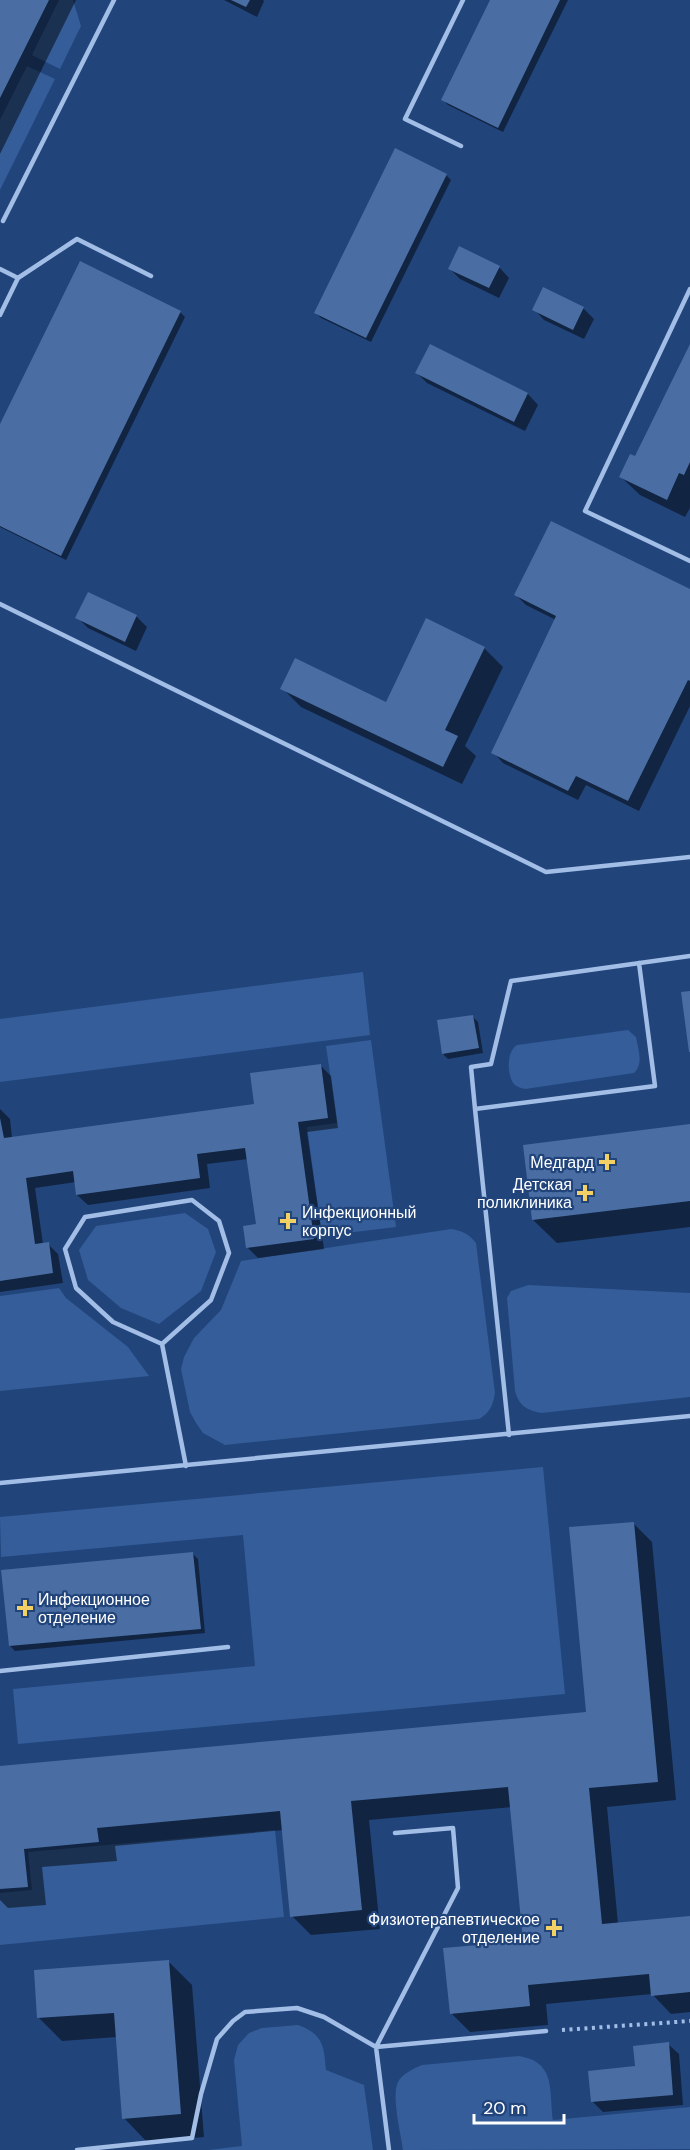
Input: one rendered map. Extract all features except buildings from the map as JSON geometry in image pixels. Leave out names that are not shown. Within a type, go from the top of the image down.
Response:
[{"type":"lane","points":[[3,221],[114,0]]},
{"type":"lane","points":[[461,146],[405,118],[463,0]]},
{"type":"lane","points":[[0,315],[18,278],[77,239],[151,276]]},
{"type":"lane","points":[[0,269],[18,278]]},
{"type":"lane","points":[[690,290],[585,511],[690,561]]},
{"type":"lane","points":[[0,604],[546,872],[690,857]]},
{"type":"lane","points":[[508,1435],[471,1067],[491,1064],[511,981],[690,956]]},
{"type":"lane","points":[[475,1109],[655,1086],[639,963]]},
{"type":"lane","points":[[192,1200],[219,1221],[229,1253],[212,1300],[162,1344],[113,1322],[76,1288],[65,1249],[85,1217],[192,1200]]},
{"type":"lane","points":[[162,1344],[186,1466]]},
{"type":"lane","points":[[0,1483],[690,1416]]},
{"type":"lane","points":[[0,1671],[228,1647]]},
{"type":"lane","points":[[389,2150],[375,2047],[459,1888],[453,1828],[395,1833]]},
{"type":"lane","points":[[77,2150],[192,2138],[201,2094],[218,2039],[233,2021],[245,2012],[297,2008],[324,2017],[375,2047],[546,2031]]},
{"type":"path","points":[[546,2031],[690,2021]]},
{"type":"shaded area","points":[[59,0],[73,0],[81,26],[60,69],[32,55]]},
{"type":"shaded area","points":[[27,66],[55,79],[0,190],[0,120]]},
{"type":"shaded area","points":[[363,972],[370,1035],[0,1082],[0,1019]]},
{"type":"shaded area","points":[[628,1030],[636,1037],[639,1051],[640,1061],[634,1073],[525,1089],[512,1081],[509,1062],[511,1052],[517,1045]]},
{"type":"shaded area","points":[[371,1040],[396,1227],[322,1236],[307,1127],[337,1123],[326,1046]]},
{"type":"shaded area","points":[[185,1213],[208,1229],[216,1252],[201,1291],[159,1324],[121,1308],[88,1280],[79,1250],[96,1226]]},
{"type":"shaded area","points":[[451,1229],[465,1233],[476,1243],[495,1393],[490,1408],[483,1417],[225,1445],[203,1433],[190,1412],[181,1369],[184,1357],[194,1338],[221,1310],[241,1261]]},
{"type":"shaded area","points":[[528,1285],[690,1293],[690,1397],[541,1413],[524,1406],[515,1391],[507,1298],[511,1291]]},
{"type":"shaded area","points":[[59,1288],[66,1298],[128,1347],[149,1376],[0,1391],[0,1296]]},
{"type":"shaded area","points":[[543,1467],[565,1694],[18,1744],[13,1689],[255,1666],[243,1535],[1,1557],[0,1517]]},
{"type":"shaded area","points":[[275,1830],[284,1917],[0,1945],[0,1893],[32,1890],[28,1852]]},
{"type":"shaded area","points":[[298,2025],[313,2032],[321,2042],[326,2070],[364,2085],[373,2150],[208,2150],[242,2146],[234,2060],[238,2045],[249,2033],[262,2028]]},
{"type":"shaded area","points":[[519,2056],[531,2059],[545,2071],[550,2088],[553,2120],[690,2107],[690,2149],[403,2150],[397,2115],[396,2088],[405,2074],[422,2065]]},
{"type":"place","name":"Медгард","points":[[607,1162]]},
{"type":"place","name":"Детская поликлиника","points":[[585,1193]]},
{"type":"place","name":"Инфекционный корпус","points":[[288,1221]]},
{"type":"place","name":"Инфекционное отделение","points":[[25,1608]]},
{"type":"place","name":"Физиотерапевтическое отделение","points":[[554,1928]]}]
